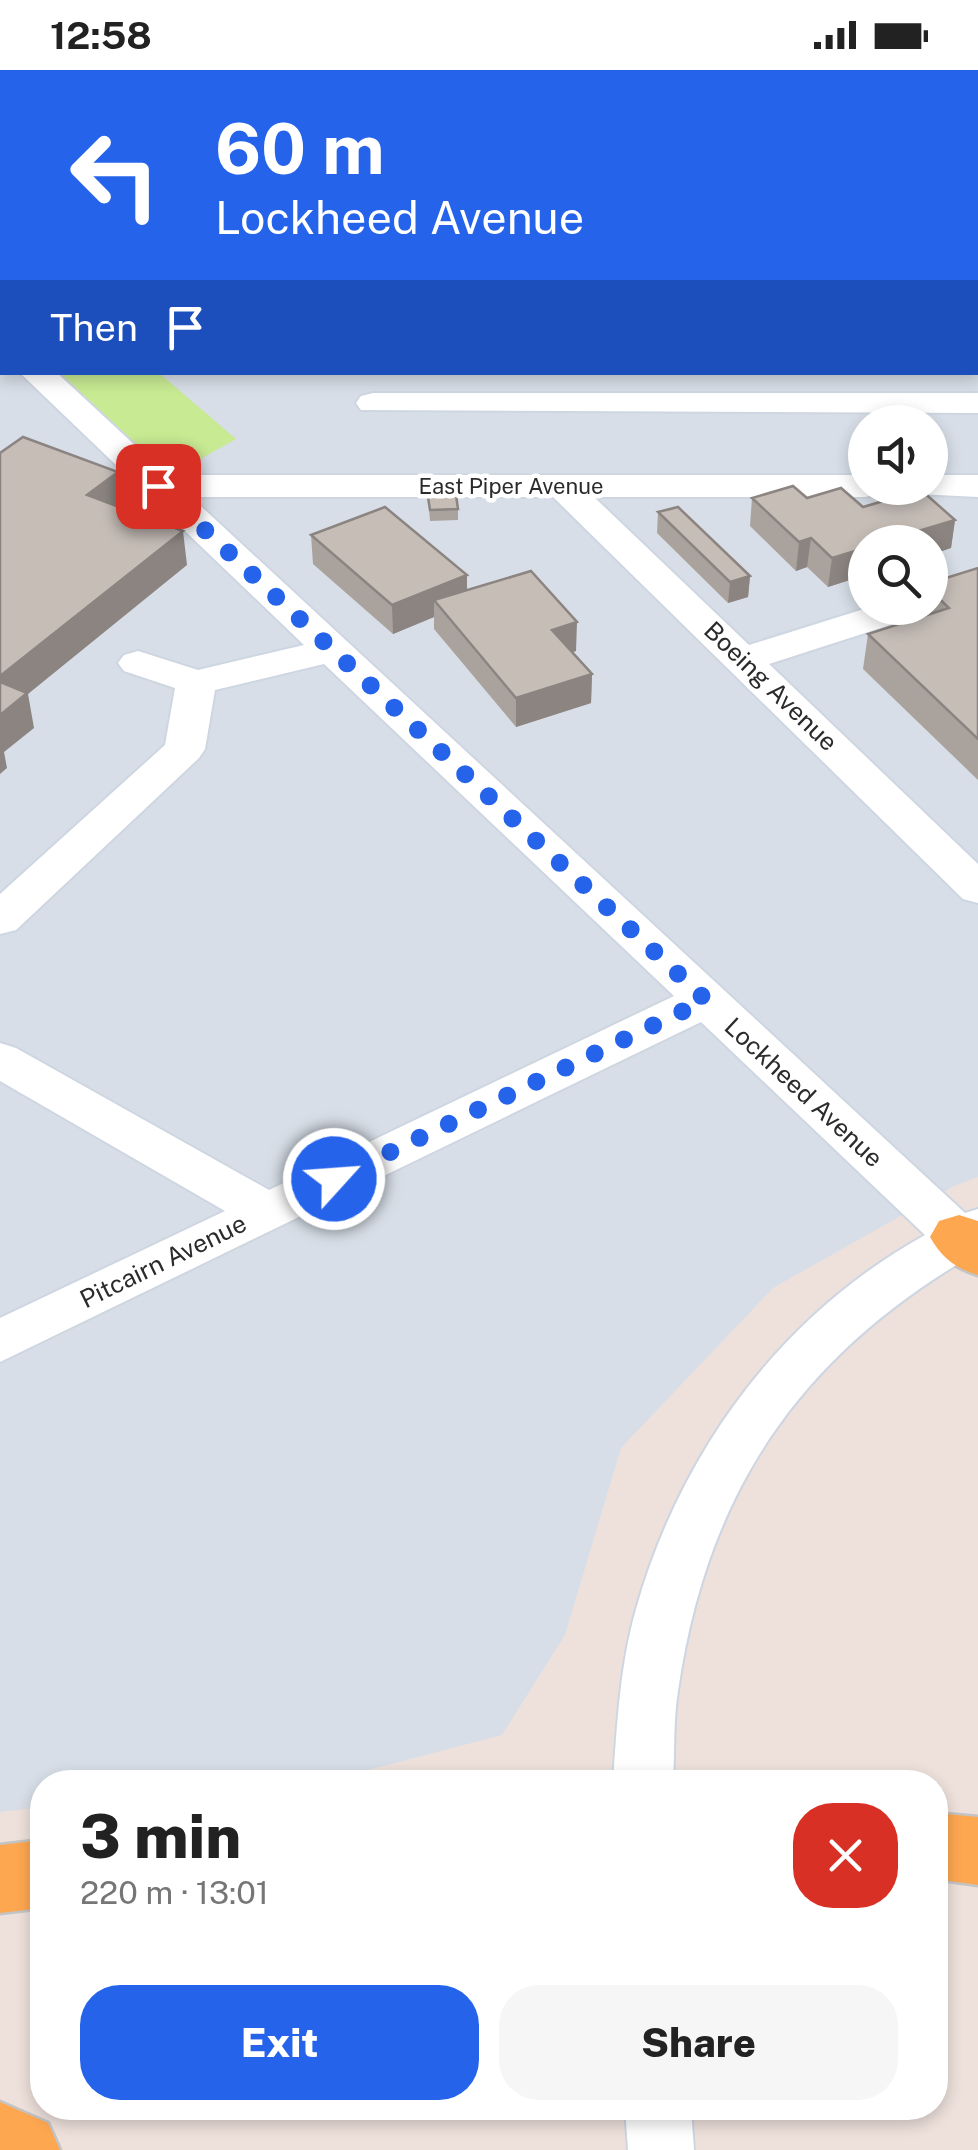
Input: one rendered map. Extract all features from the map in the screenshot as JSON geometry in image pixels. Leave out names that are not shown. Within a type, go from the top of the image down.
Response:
[{"type":"main road","points":[[948,1848],[978,1851]]},
{"type":"main road","points":[[0,1879],[30,1875]]},
{"type":"main road","points":[[0,2141],[21,2150]]},
{"type":"street","name":"Lockheed Avenue","points":[[39,375],[706,1000],[971,1239]]},
{"type":"street","points":[[373,403],[978,403]]},
{"type":"street","name":"East Piper Avenue","points":[[158,486],[848,486]]},
{"type":"street","name":"Boeing Avenue","points":[[562,486],[978,889]]},
{"type":"street","points":[[948,486],[978,486]]},
{"type":"street","points":[[744,659],[851,625]]},
{"type":"street","points":[[138,663],[196,682],[332,650]]},
{"type":"street","points":[[0,920],[185,749],[196,682]]},
{"type":"street","name":"Pitcairn Avenue","points":[[0,1341],[706,1000]]},
{"type":"street","points":[[0,1060],[266,1211]]},
{"type":"street","points":[[643,1770],[644,1702],[664,1611],[698,1510],[727,1454],[804,1353],[866,1295],[971,1239]]},
{"type":"street","points":[[659,2120],[661,2150]]},
{"type":"shaded area","points":[[0,375],[978,375],[978,1177],[952,1187],[773,1288],[621,1448],[565,1635],[502,1735],[368,1770],[30,1770],[30,1808],[0,1812]]},
{"type":"green space","points":[[27,375],[161,375],[236,439],[170,476]]},
{"type":"building","points":[[23,437],[118,472],[87,495],[183,531],[0,676],[0,453]]},
{"type":"building","points":[[793,486],[807,498],[841,488],[848,494],[848,505],[938,505],[955,520],[938,525],[848,525],[848,553],[832,558],[811,538],[799,542],[752,498]]},
{"type":"building","points":[[456,495],[458,509],[430,510],[428,497]]},
{"type":"building","points":[[385,507],[467,575],[392,605],[311,535]]},
{"type":"building","points":[[678,507],[750,576],[730,582],[658,512]]},
{"type":"building","points":[[978,568],[978,739],[868,634],[896,625],[948,625],[948,577]]},
{"type":"building","points":[[531,571],[577,622],[552,630],[592,674],[516,698],[434,600]]},
{"type":"building","points":[[0,682],[27,693],[0,715]]},
{"type":"route","points":[[158,486],[706,1000],[334,1179]]}]
